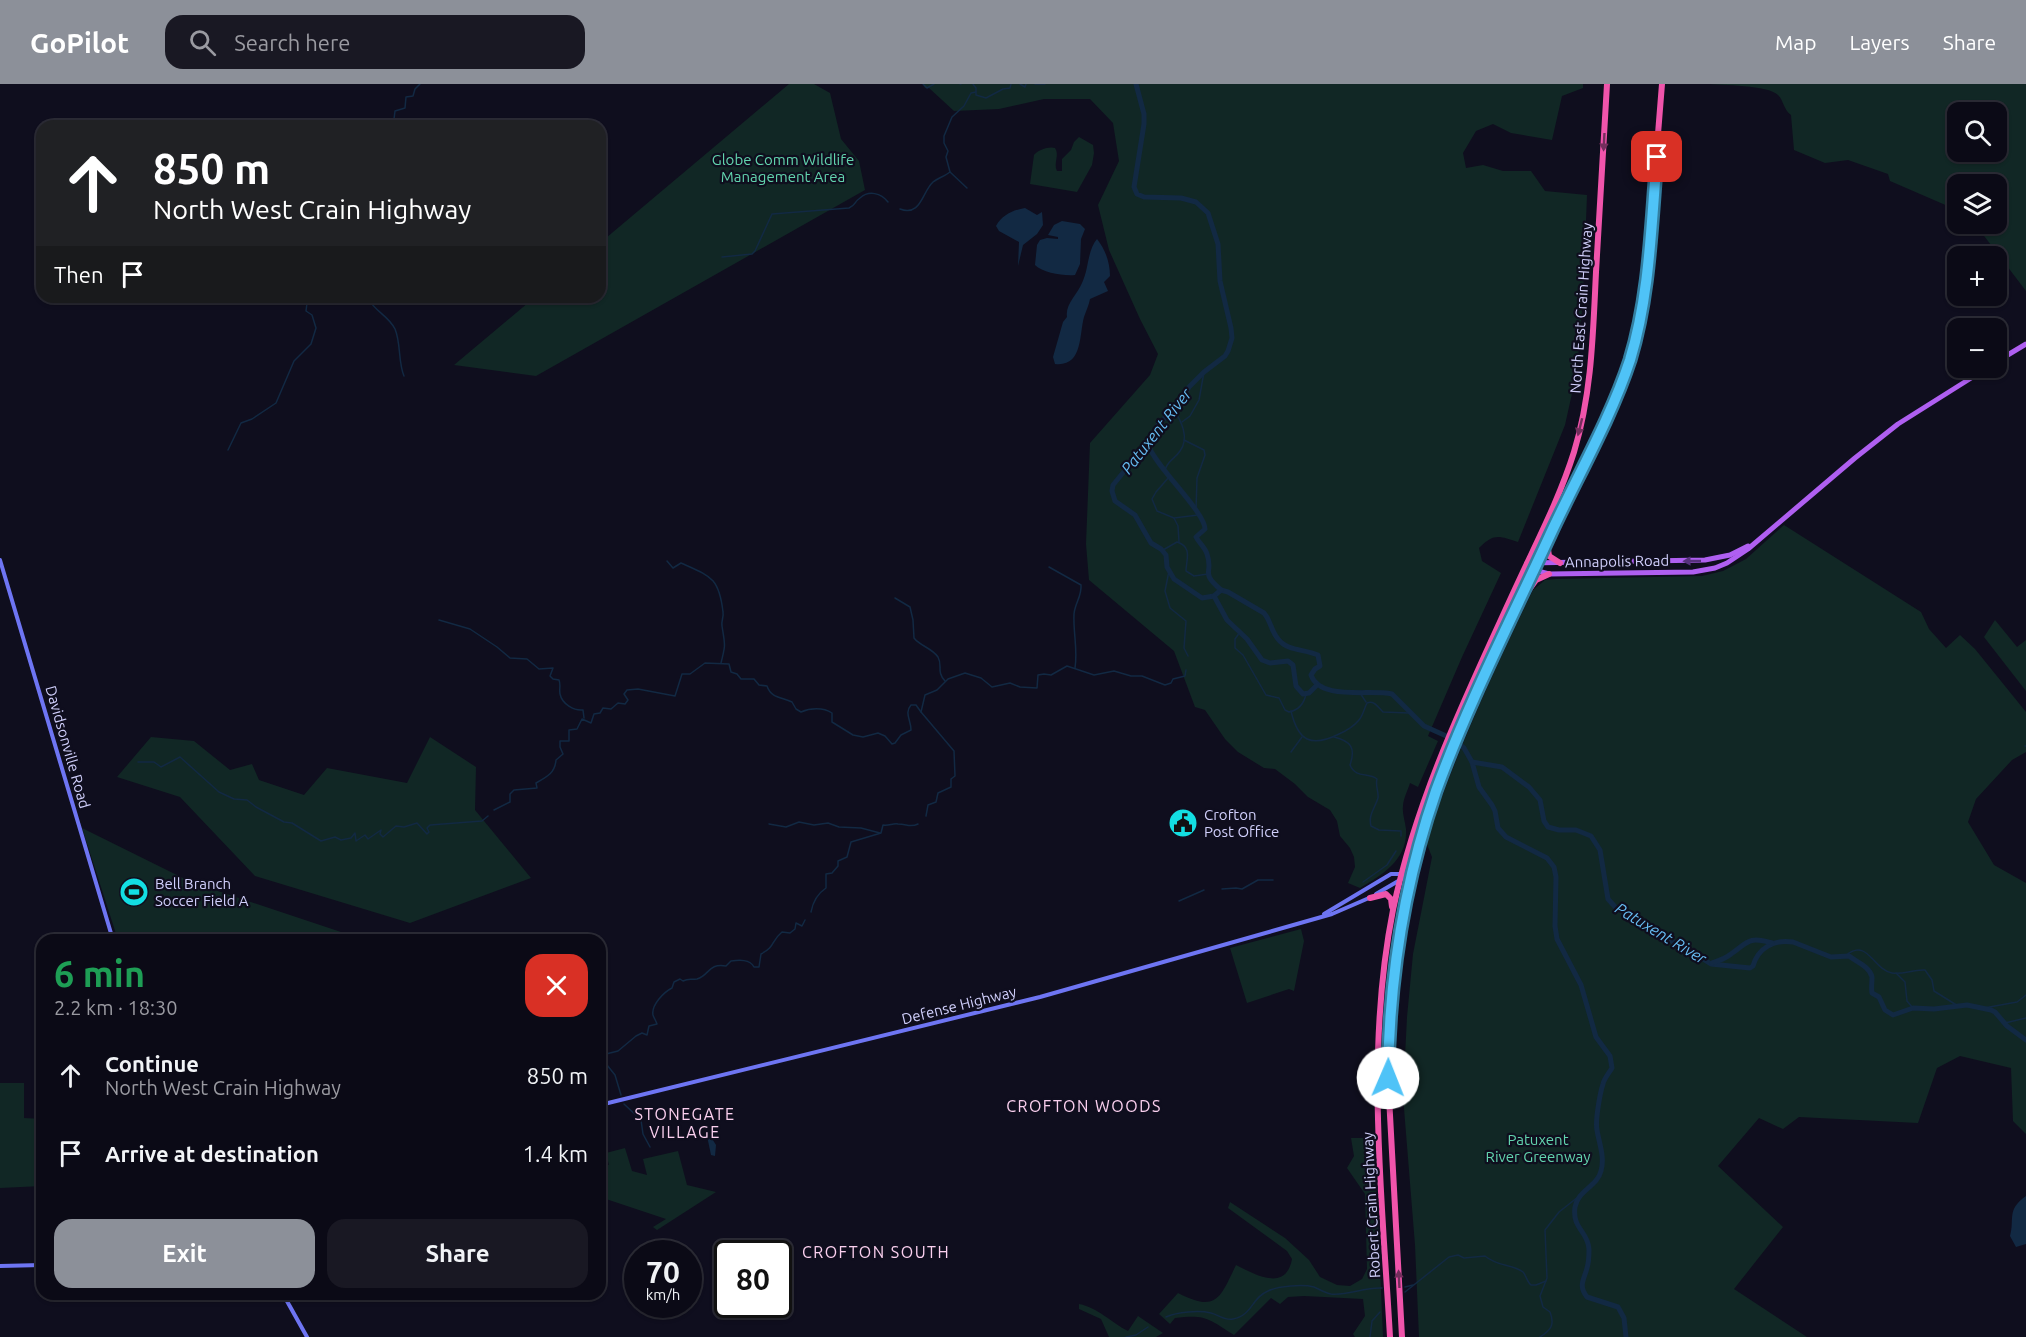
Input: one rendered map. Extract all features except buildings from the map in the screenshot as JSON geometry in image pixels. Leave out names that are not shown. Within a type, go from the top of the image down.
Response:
[{"type":"highway","name":"North East Crain Highway","points":[[1454,722],[1565,478],[1580,431],[1589,387],[1607,84]]},
{"type":"highway","points":[[1507,628],[1618,390],[1635,341],[1648,266],[1662,84]]},
{"type":"highway","points":[[1547,542],[1549,556],[1560,563]]},
{"type":"highway","points":[[1507,628],[1531,585],[1538,578],[1549,574]]},
{"type":"highway","name":"Robert Crain Highway","points":[[1401,1337],[1388,1063],[1394,975],[1410,884],[1428,816],[1462,726],[1507,628]]},
{"type":"highway","name":"Robert Crain Highway","points":[[1390,1334],[1377,1078],[1381,991],[1393,911],[1418,814],[1454,722]]},
{"type":"highway","points":[[1403,877],[1410,884]]},
{"type":"highway","points":[[1370,898],[1389,895],[1393,911]]},
{"type":"highway","points":[[1390,1334],[1398,1331],[1401,1337]]},
{"type":"main road","points":[[2007,355],[2026,344]]},
{"type":"main road","name":"Annapolis Road","points":[[1527,563],[1549,574],[1705,570],[1732,560],[1898,424],[1971,378]]},
{"type":"main road","name":"Annapolis Road","points":[[1535,567],[1560,563],[1710,560],[1737,552],[1765,535]]},
{"type":"main road","name":"Davidsonville Road","points":[[0,560],[111,934]]},
{"type":"main road","name":"Defense Highway","points":[[606,1104],[1040,997],[1320,916],[1370,898],[1403,877],[1414,867]]},
{"type":"main road","name":"Defense Highway","points":[[1320,916],[1391,874],[1403,877]]},
{"type":"main road","points":[[0,1266],[36,1264]]},
{"type":"main road","points":[[286,1300],[307,1337]]},
{"type":"green space","name":"Globe Comm Wildlife Management Area","points":[[789,84],[814,84],[830,93],[841,139],[859,161],[865,190],[536,376],[454,365],[528,303],[606,303],[606,238]]},
{"type":"green space","points":[[923,84],[1583,84],[1583,88],[1562,96],[1552,140],[1511,133],[1493,124],[1476,131],[1463,153],[1466,168],[1483,165],[1503,171],[1531,171],[1545,191],[1587,195],[1583,298],[1577,371],[1565,425],[1518,542],[1497,537],[1479,548],[1482,561],[1501,573],[1428,736],[1438,741],[1418,787],[1410,783],[1406,794],[1403,809],[1406,840],[1403,849],[1385,872],[1360,888],[1348,883],[1355,867],[1354,857],[1340,836],[1337,821],[1330,810],[1308,797],[1275,769],[1264,768],[1238,752],[1225,739],[1205,710],[1195,707],[1174,651],[1089,580],[1086,544],[1090,443],[1150,375],[1158,354],[1109,250],[1098,205],[1119,161],[1113,123],[1090,99],[1044,99],[999,109],[954,111]]},
{"type":"green space","points":[[1706,84],[2026,84],[2026,291],[2007,266],[2007,246],[1992,246],[1983,234],[2007,234],[2007,174],[1947,174],[1947,206],[1890,181],[1888,174],[1848,160],[1825,163],[1794,150],[1791,115],[1778,95],[1765,89]]},
{"type":"green space","points":[[1079,137],[1093,145],[1094,153],[1092,165],[1077,192],[1030,184],[1036,153],[1047,148],[1055,148],[1056,168],[1057,171],[1062,171],[1062,159]]},
{"type":"green space","name":"Patuxent River Greenway","points":[[1784,525],[1921,612],[1929,629],[1946,648],[1960,635],[1975,649],[2026,712],[2026,752],[2012,760],[1976,799],[1968,822],[1994,865],[2026,883],[2026,1134],[2013,1121],[2011,1068],[1960,1056],[1937,1068],[1918,1123],[1799,1117],[1783,1129],[1759,1118],[1718,1166],[1783,1227],[1734,1289],[1807,1337],[1419,1337],[1415,1245],[1403,1096],[1413,954],[1432,857],[1426,842],[1449,777],[1489,683],[1533,590],[1545,580],[1702,576],[1723,571],[1746,559]]},
{"type":"green space","points":[[1995,620],[2017,647],[2026,640],[2026,691],[1984,637]]},
{"type":"green space","points":[[151,737],[194,741],[230,770],[252,764],[259,780],[304,795],[327,768],[407,783],[430,737],[476,767],[475,810],[531,878],[410,923],[255,876],[180,797],[117,777]]},
{"type":"green space","points":[[82,828],[191,882],[347,934],[116,934]]},
{"type":"green space","points":[[1301,929],[1304,941],[1294,991],[1289,989],[1247,1003],[1230,948]]},
{"type":"green space","points":[[0,1083],[24,1083],[24,1118],[36,1119],[36,1186],[0,1188]]},
{"type":"green space","points":[[1351,1138],[1366,1138],[1370,1143],[1377,1197],[1383,1337],[1355,1337],[1353,1334],[1365,1316],[1363,1299],[1304,1296],[1288,1297],[1280,1304],[1271,1298],[1234,1335],[1201,1317],[1175,1318],[1170,1324],[1159,1314],[1178,1293],[1201,1302],[1216,1299],[1226,1286],[1236,1265],[1269,1278],[1284,1275],[1289,1269],[1292,1259],[1287,1251],[1228,1208],[1230,1202],[1285,1238],[1309,1260],[1320,1277],[1337,1285],[1350,1286],[1362,1279],[1367,1269],[1365,1194],[1347,1168],[1354,1156]]},
{"type":"green space","points":[[625,1148],[632,1171],[647,1175],[643,1159],[678,1151],[687,1185],[716,1192],[657,1230],[653,1227],[666,1219],[606,1199],[606,1164],[609,1165],[606,1153]]},
{"type":"green space","points":[[1079,1304],[1099,1312],[1128,1331],[1138,1316],[1163,1333],[1156,1337],[1109,1337],[1101,1319],[1079,1309]]},
{"type":"water","points":[[1025,208],[1037,215],[1042,212],[1043,225],[1037,234],[1023,245],[1018,266],[1019,242],[999,231],[996,226],[1008,214]]},
{"type":"water","points":[[1062,221],[1080,224],[1085,229],[1081,239],[1080,264],[1075,275],[1054,273],[1035,265],[1037,245],[1040,240],[1058,239],[1058,237],[1048,235],[1054,225]]},
{"type":"water","points":[[1097,239],[1105,251],[1109,266],[1110,276],[1104,282],[1108,291],[1090,299],[1075,355],[1064,364],[1055,364],[1053,357],[1063,322],[1084,278],[1091,249]]},
{"type":"water","points":[[707,1136],[711,1137],[716,1145],[715,1156],[711,1155]]},
{"type":"water","points":[[2026,1196],[2026,1244],[2016,1247],[2010,1236],[2012,1215],[2013,1210]]},
{"type":"waterway","points":[[393,120],[395,111],[405,108],[406,97],[413,96],[420,84]]},
{"type":"waterway","points":[[923,84],[927,88],[934,84]]},
{"type":"waterway","points":[[973,84],[976,88],[976,95],[986,98],[1010,88],[1011,84]]},
{"type":"waterway","points":[[1020,84],[1025,87],[1026,84]]},
{"type":"waterway","points":[[1035,84],[1045,84]]},
{"type":"waterway","name":"Patuxent River","points":[[1136,84],[1144,114],[1144,124],[1134,187],[1137,194],[1144,197],[1181,198],[1196,202],[1208,213],[1218,244],[1220,281],[1232,338],[1225,356],[1189,387],[1177,405],[1158,425],[1144,450],[1113,485],[1115,501],[1135,515],[1151,543],[1166,555],[1167,567],[1174,579],[1202,598],[1214,596],[1221,590],[1228,592],[1264,613],[1276,636],[1286,646],[1318,655],[1320,666],[1311,675],[1316,683],[1335,691],[1392,694],[1424,726],[1453,739],[1464,748],[1472,762],[1479,787],[1495,811],[1498,828],[1506,837],[1547,858],[1554,867],[1557,939],[1581,985],[1596,1037],[1610,1056],[1612,1068],[1604,1082],[1597,1114],[1597,1130],[1602,1155],[1601,1171],[1596,1181],[1580,1196],[1575,1207],[1576,1220],[1589,1249],[1582,1286],[1587,1297],[1618,1307],[1624,1318],[1626,1337]]},
{"type":"waterway","points":[[900,209],[907,211],[917,207],[929,186],[950,172],[944,136],[952,117],[964,106],[971,93],[976,92]]},
{"type":"waterway","points":[[950,172],[967,188]]},
{"type":"waterway","points":[[722,257],[752,254],[772,214],[849,208],[858,199],[871,193],[888,202]]},
{"type":"waterway","points":[[228,450],[241,423],[252,419],[276,403],[294,361],[311,344],[316,328],[312,315],[306,311],[307,303]]},
{"type":"waterway","points":[[371,303],[395,329],[404,376]]},
{"type":"waterway","points":[[1182,422],[1190,416],[1199,400],[1204,372]]},
{"type":"waterway","points":[[1165,470],[1180,451],[1184,440],[1179,418],[1173,409]]},
{"type":"waterway","points":[[1184,440],[1204,450],[1205,455],[1197,478],[1196,510]]},
{"type":"waterway","points":[[1148,445],[1160,465],[1203,521],[1205,529],[1196,537],[1207,554],[1209,576],[1221,590]]},
{"type":"waterway","points":[[1169,477],[1152,499],[1157,511],[1174,518],[1198,515]]},
{"type":"waterway","points":[[1174,518],[1178,526],[1179,542]]},
{"type":"waterway","points":[[1163,550],[1177,542],[1182,544],[1188,554],[1186,571],[1194,576],[1208,574]]},
{"type":"waterway","points":[[667,561],[673,568],[681,563],[699,571],[716,585],[723,614],[724,652],[721,663]]},
{"type":"waterway","points":[[1049,567],[1081,585],[1074,614],[1075,668]]},
{"type":"waterway","points":[[1169,571],[1165,591],[1170,608],[1186,621],[1184,648],[1188,656]]},
{"type":"waterway","points":[[1214,596],[1227,620],[1247,639],[1262,660],[1270,663],[1288,661],[1293,665],[1296,686],[1303,694],[1309,693],[1317,685]]},
{"type":"waterway","points":[[895,598],[910,607],[914,638],[938,657],[941,674],[945,681]]},
{"type":"waterway","points":[[439,620],[470,629],[510,658],[527,659],[539,669],[553,668],[550,676],[559,680],[563,701],[572,708],[583,710],[584,718]]},
{"type":"waterway","points":[[1240,632],[1235,639],[1235,648],[1243,655],[1266,695],[1279,698],[1285,710],[1289,712],[1301,706],[1306,694]]},
{"type":"waterway","points":[[494,810],[510,802],[510,794],[514,790],[537,788],[536,783],[550,774],[556,760],[563,754],[560,741],[569,741],[569,730],[577,729],[582,719],[591,723],[594,714],[600,713],[603,708],[611,709],[618,703],[625,704],[628,700],[624,694],[627,690],[638,689],[675,696],[682,674],[690,674],[705,663],[729,664],[731,672],[737,674],[741,679],[754,679],[759,685],[767,686],[774,695],[792,702],[801,712],[816,709],[828,711],[832,713],[832,722],[853,735],[863,737],[878,733],[885,736],[892,744],[901,735],[911,730],[908,714],[911,705],[916,705],[921,712]]},
{"type":"waterway","points":[[926,816],[928,805],[936,802],[938,793],[951,787],[951,779],[955,776],[954,751],[921,712],[925,695],[937,690],[948,679],[965,673],[981,678],[992,687],[1010,683],[1020,687],[1037,688],[1038,675],[1051,675],[1067,666],[1094,675],[1114,671],[1131,676],[1142,676],[1165,685],[1171,683],[1173,679],[1185,676],[1186,670]]},
{"type":"waterway","points":[[1360,693],[1366,702]]},
{"type":"waterway","points":[[1291,711],[1302,735],[1313,741],[1321,741],[1350,728],[1360,718],[1369,702],[1374,703],[1383,712],[1409,713]]},
{"type":"waterway","points":[[1291,752],[1302,737]]},
{"type":"waterway","points":[[1334,737],[1351,746],[1350,765],[1355,772],[1377,779],[1378,798],[1371,815],[1371,826],[1379,830],[1401,831],[1401,836]]},
{"type":"waterway","points":[[138,762],[154,762],[161,767],[180,757],[219,792],[234,799],[247,800],[321,841],[335,837],[341,840],[351,838],[355,833],[356,841],[365,835],[368,839],[381,830],[380,834],[383,837],[396,826],[404,827],[417,823],[427,834],[429,832],[427,828],[430,825],[482,821],[488,816]]},
{"type":"waterway","name":"Patuxent River","points":[[1472,762],[1502,767],[1529,787],[1540,800],[1544,821],[1548,827],[1559,830],[1576,830],[1591,836],[1600,850],[1608,899],[1617,909],[1637,918],[1652,931],[1711,964],[1750,968],[1759,954],[1768,946],[1779,942],[1793,942],[1831,957],[1849,956],[1863,965],[1871,973],[1872,993],[1879,997],[1885,1010],[1893,1015],[1913,1008],[1934,1009],[1967,1005],[1995,1012],[2007,1026],[2026,1040]]},
{"type":"waterway","points":[[769,824],[786,827],[799,822],[814,825],[828,823],[839,827],[861,828],[880,833]]},
{"type":"waterway","points":[[811,912],[816,898],[826,888],[826,874],[832,873],[838,866],[838,861],[847,857],[851,842],[881,833],[883,825],[918,824]]},
{"type":"waterway","points":[[1363,882],[1387,865],[1396,851]]},
{"type":"waterway","points":[[1222,889],[1242,889],[1258,880],[1273,880]]},
{"type":"waterway","points":[[1179,901],[1204,890]]},
{"type":"waterway","points":[[606,1054],[618,1051],[642,1033],[647,1035],[649,1026],[657,1024],[653,1015],[656,1003],[672,988],[674,982],[680,979],[683,981],[697,979],[712,968],[726,966],[731,961],[744,961],[754,967],[759,967],[761,954],[769,949],[778,935],[782,932],[790,933],[795,929],[796,923],[802,926],[805,920]]},
{"type":"waterway","points":[[1712,963],[1726,957],[1749,941],[1772,943]]},
{"type":"waterway","points":[[1845,956],[1853,951],[1865,952],[1879,966],[1892,973],[1925,970],[1932,980],[1934,991],[1958,1006]]},
{"type":"waterway","points":[[1896,973],[1905,982],[1907,1001],[1913,1008]]},
{"type":"waterway","points":[[1984,1008],[2017,1002],[2026,995]]},
{"type":"waterway","points":[[2005,1023],[2026,1018]]},
{"type":"waterway","points":[[606,1064],[615,1075],[621,1095]]},
{"type":"waterway","points":[[624,1104],[641,1120],[643,1134],[650,1147]]},
{"type":"waterway","points":[[1540,1337],[1552,1324],[1550,1312],[1543,1307],[1540,1296],[1547,1278],[1545,1230],[1559,1212],[1578,1197]]},
{"type":"waterway","points":[[1405,1292],[1449,1257],[1458,1255],[1464,1258],[1485,1256],[1495,1262],[1519,1269],[1531,1285],[1546,1281]]},
{"type":"waterway","points":[[1405,1287],[1413,1285]]},
{"type":"waterway","points":[[1166,1317],[1200,1312],[1233,1319],[1245,1314],[1262,1294],[1284,1287],[1309,1286],[1337,1294],[1382,1288]]},
{"type":"waterway","points":[[1370,1337],[1372,1321],[1380,1312]]},
{"type":"waterway","points":[[1126,1337],[1136,1335],[1148,1327]]},
{"type":"place","name":"Crofton Post Office","points":[[1183,823]]},
{"type":"place","name":"Bell Branch Soccer Field A","points":[[134,892]]},
{"type":"district","name":"CROFTON WOODS","points":[[1084,1106]]},
{"type":"district","name":"STONEGATE VILLAGE","points":[[685,1123]]},
{"type":"district","name":"CROFTON SOUTH","points":[[876,1252]]},
{"type":"route","points":[[1388,1078],[1390,1013],[1396,957],[1403,913],[1428,816],[1462,726],[1605,420],[1629,361],[1644,297],[1657,157]]}]
